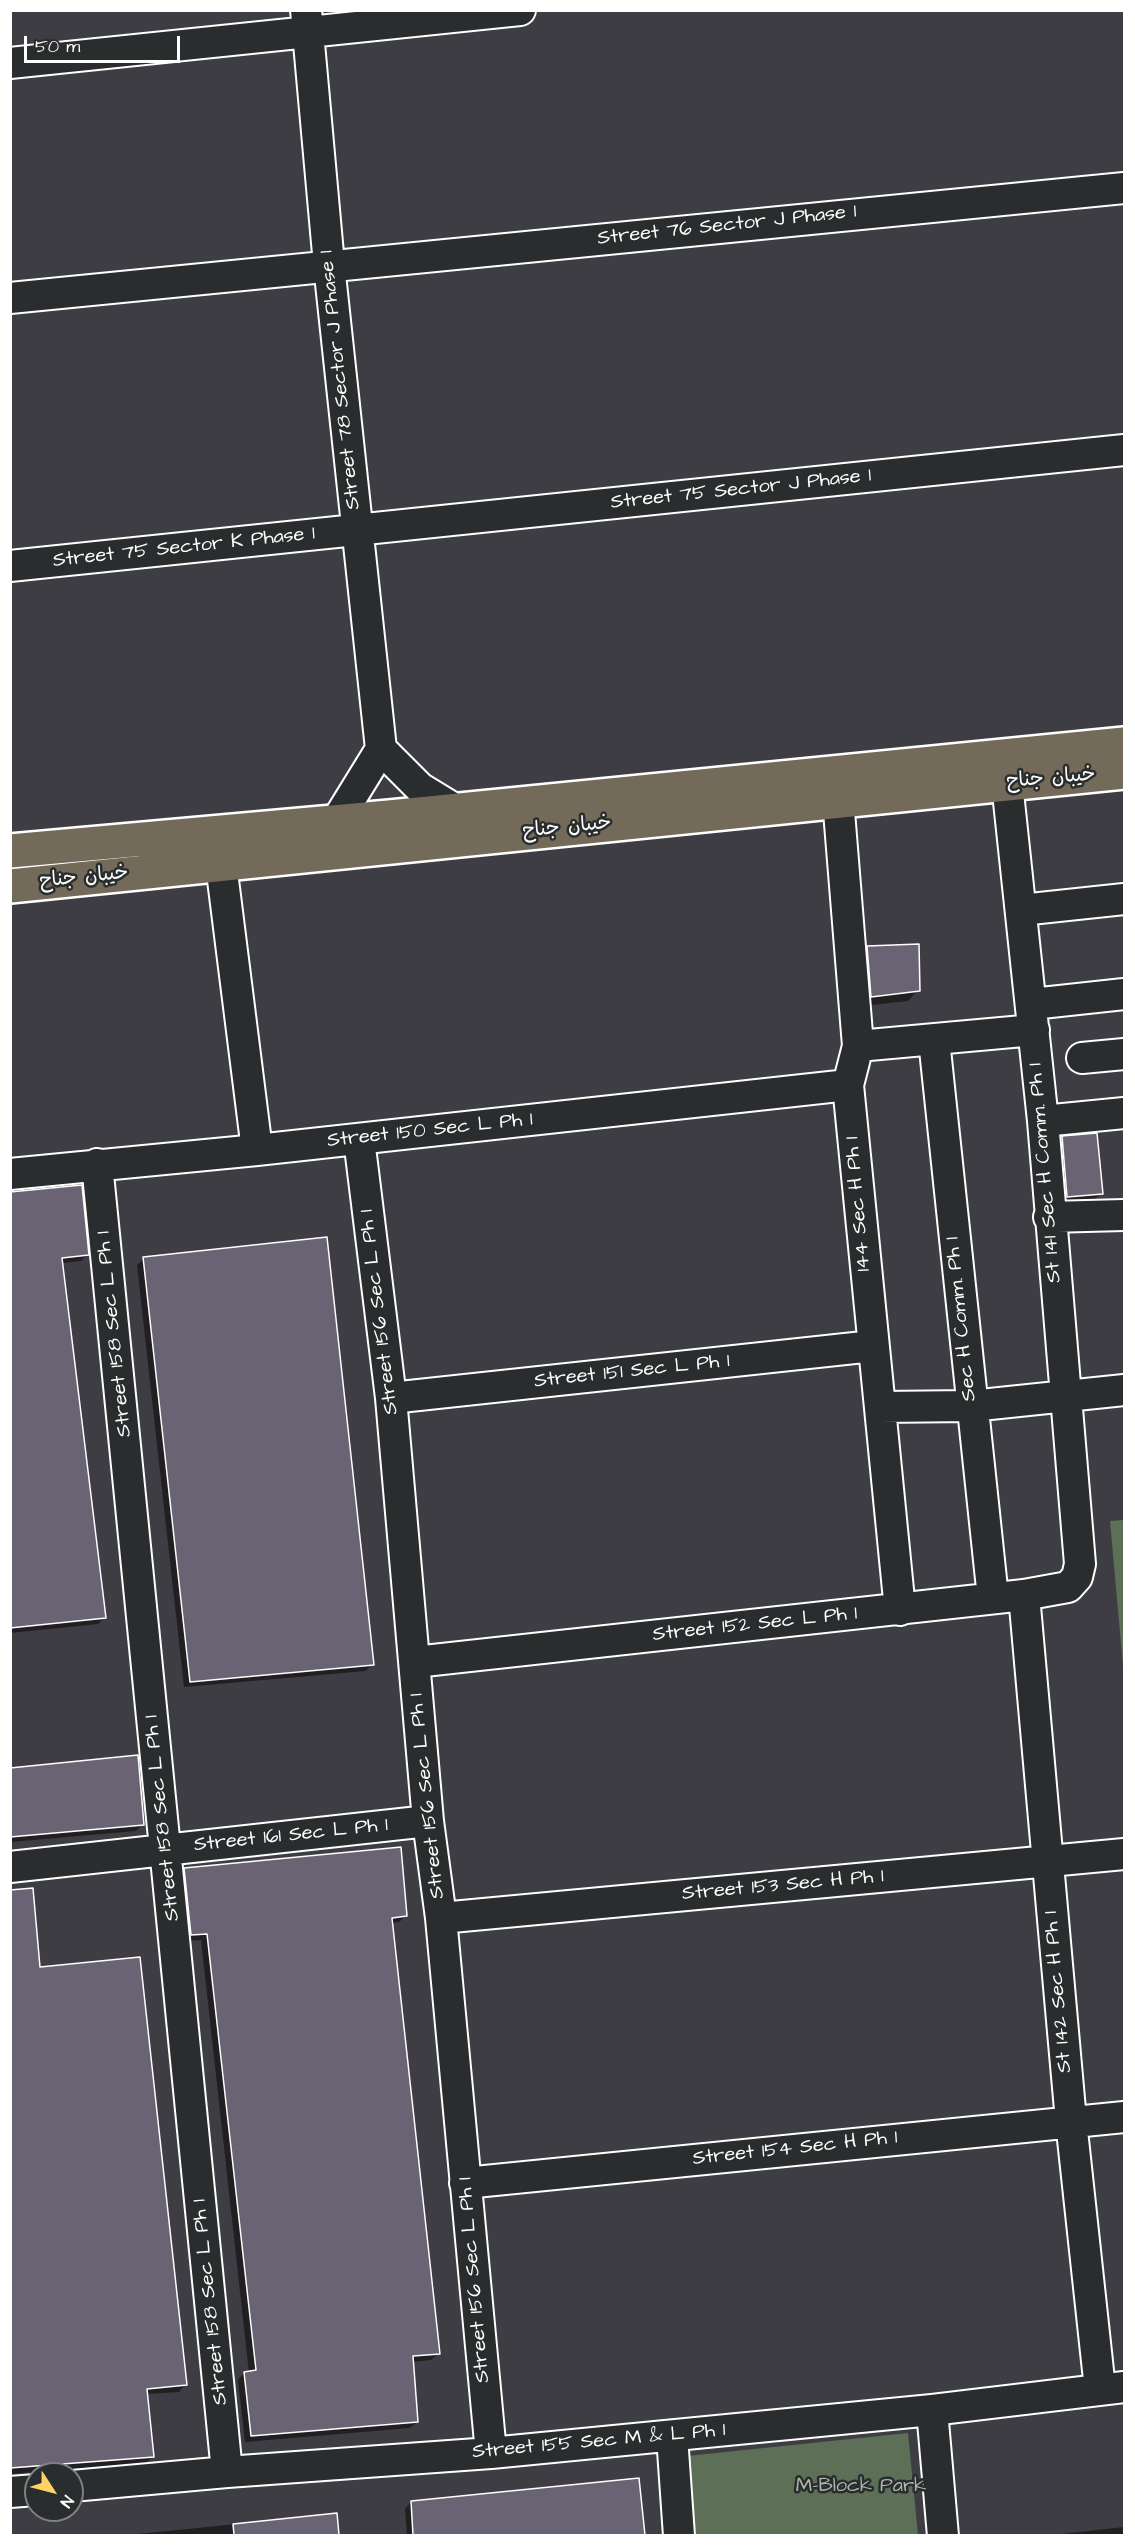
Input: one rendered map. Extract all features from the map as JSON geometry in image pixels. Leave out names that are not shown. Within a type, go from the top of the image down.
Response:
[{"type":"main road","name":"خیبان جناح","points":[[11,850],[336,822],[1125,744]]},
{"type":"main road","name":"خیبان جناح","points":[[10,886],[838,799],[1125,772]]},
{"type":"street","points":[[10,63],[307,21],[520,10]]},
{"type":"street","name":"Street 78 Sector J Phase 1","points":[[307,21],[329,265],[381,749]]},
{"type":"street","name":"Street 76 Sector J Phase 1","points":[[10,298],[1125,188]]},
{"type":"street","name":"Street 75 Sector J Phase 1","points":[[357,530],[1125,450]]},
{"type":"street","name":"Street 75 Sector K Phase 1","points":[[10,566],[357,530]]},
{"type":"street","points":[[336,822],[381,749],[420,788],[456,810]]},
{"type":"street","name":"St 141 Sec H Comm. Ph 1","points":[[1007,783],[1043,1121],[1049,1217],[1080,1564]]},
{"type":"street","name":"144 Sec H Ph 1","points":[[838,799],[858,1046],[848,1085],[900,1610]]},
{"type":"street","points":[[221,864],[257,1150]]},
{"type":"street","points":[[1020,910],[1125,899]]},
{"type":"street","points":[[858,1046],[934,1040],[1125,994]]},
{"type":"street","name":"Sec H Comm. Ph 1","points":[[934,1040],[993,1598]]},
{"type":"street","points":[[1082,1058],[1125,1054]]},
{"type":"street","name":"Street 150 Sec L Ph 1","points":[[10,1174],[257,1150],[848,1085]]},
{"type":"street","points":[[1043,1121],[1125,1113]]},
{"type":"street","name":"Street 156 Sec L Ph 1","points":[[359,1139],[391,1398],[428,1821],[441,1918],[491,2453]]},
{"type":"street","name":"Street 158 Sec L Ph 1","points":[[97,1164],[167,1850],[227,2472]]},
{"type":"street","points":[[1049,1217],[1125,1215]]},
{"type":"street","name":"Street 151 Sec L Ph 1","points":[[391,1398],[873,1346]]},
{"type":"street","points":[[880,1407],[971,1406],[1125,1390]]},
{"type":"street","name":"Street 152 Sec L Ph 1","points":[[415,1662],[1024,1595],[1068,1587],[1077,1577],[1080,1564]]},
{"type":"street","name":"St 142 Sec H Ph 1","points":[[1024,1595],[1071,2121],[1112,2388]]},
{"type":"street","name":"Street 161 Sec L Ph 1","points":[[10,1867],[428,1821]]},
{"type":"street","name":"Street 153 Sec H Ph 1","points":[[441,1918],[1125,1854]]},
{"type":"street","name":"Street 154 Sec H Ph 1","points":[[465,2183],[1125,2117]]},
{"type":"street","name":"Street 155 Sec M & L Ph 1","points":[[84,2485],[491,2453],[672,2436],[932,2410],[1112,2388]]},
{"type":"street","points":[[932,2410],[943,2535]]},
{"type":"street","points":[[672,2436],[679,2535]]},
{"type":"green space","points":[[1124,1520],[1124,1677],[1110,1521]]},
{"type":"green space","name":"M-Block Park","points":[[908,2433],[918,2535],[695,2535],[687,2456]]},
{"type":"building","points":[[919,944],[920,991],[871,997],[867,946]]},
{"type":"building","points":[[1097,1133],[1103,1194],[1067,1197],[1062,1136]]},
{"type":"building","points":[[82,1185],[89,1255],[62,1258],[106,1618],[10,1628],[10,1192]]},
{"type":"building","points":[[327,1237],[374,1665],[190,1682],[143,1257]]},
{"type":"building","points":[[138,1755],[144,1825],[10,1837],[10,1768]]},
{"type":"building","points":[[401,1847],[407,1916],[392,1918],[440,2354],[413,2356],[418,2422],[251,2436],[244,2372],[256,2370],[207,1934],[191,1935],[184,1868]]},
{"type":"building","points":[[33,1888],[40,1967],[140,1957],[187,2385],[147,2389],[154,2457],[84,2462],[24,2462],[24,2467],[10,2468],[10,1890]]},
{"type":"building","points":[[639,2478],[645,2535],[413,2535],[411,2501]]},
{"type":"building","points":[[337,2513],[339,2535],[234,2535],[233,2524]]}]
